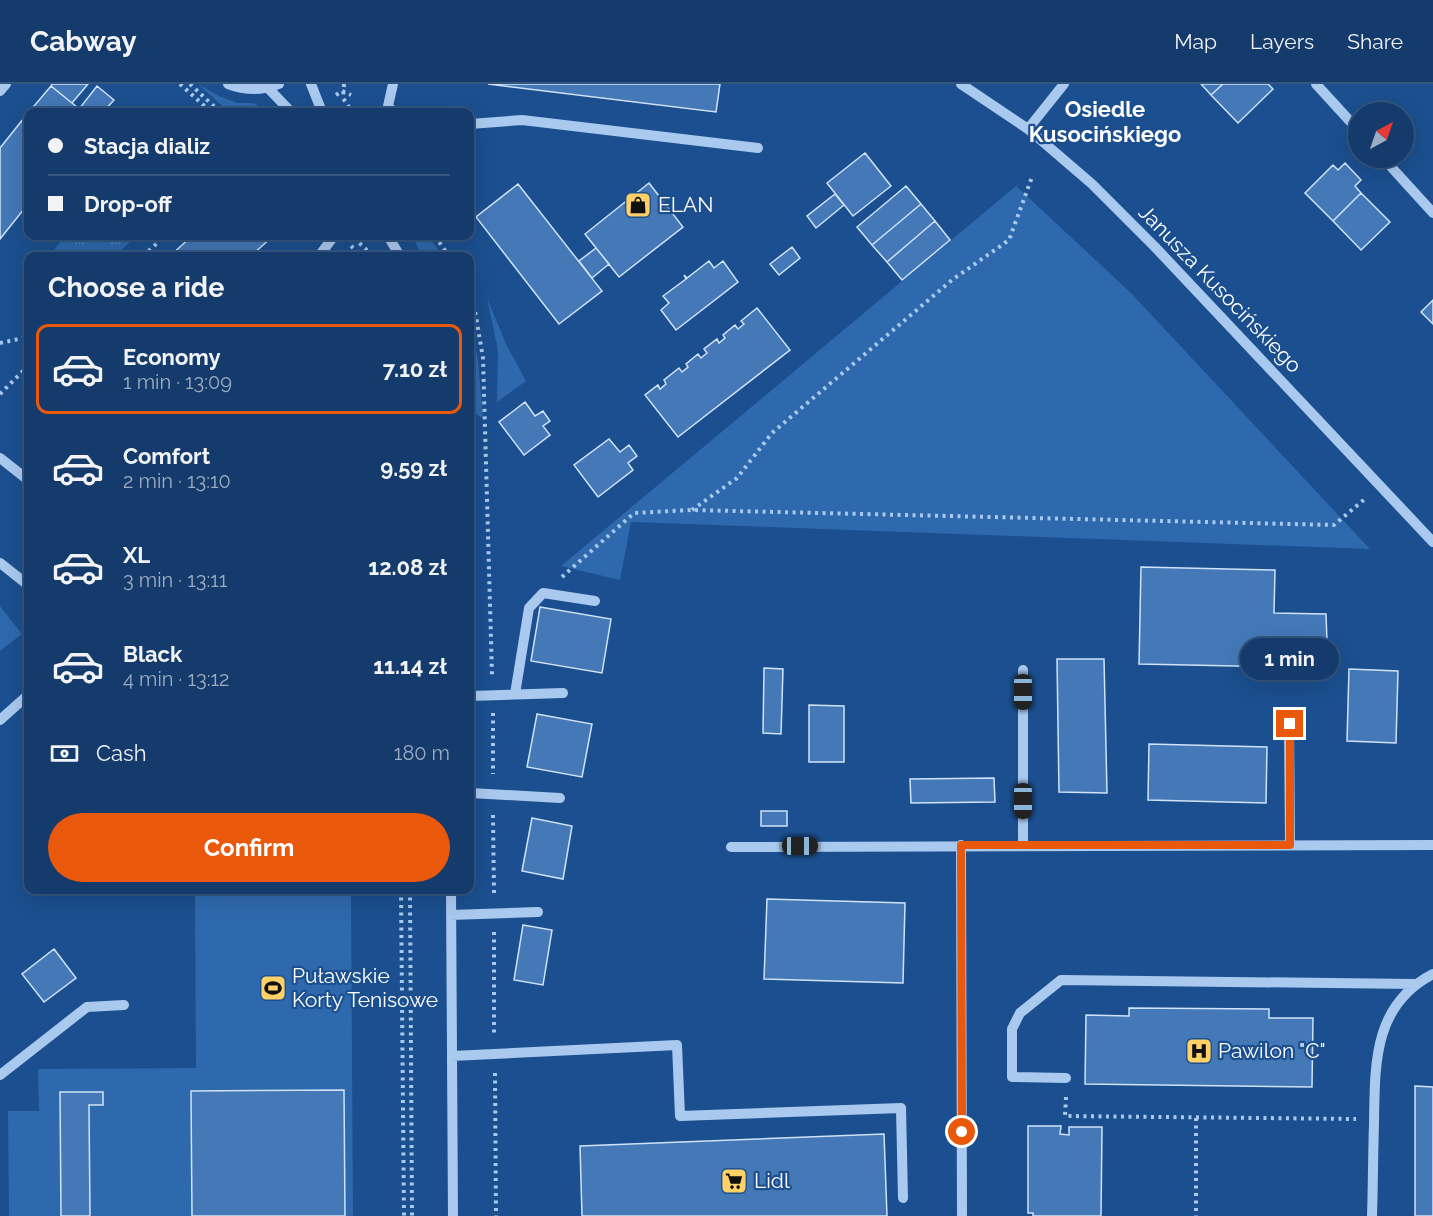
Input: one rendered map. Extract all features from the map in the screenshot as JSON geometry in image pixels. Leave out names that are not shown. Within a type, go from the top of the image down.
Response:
[{"type":"street","points":[[0,91],[6,84]]},
{"type":"street","points":[[228,84],[249,90],[279,84]]},
{"type":"street","points":[[310,84],[320,108]]},
{"type":"street","points":[[390,108],[388,106],[393,84]]},
{"type":"street","name":"Janusza Kusocińskiego","points":[[961,84],[1028,129],[1092,183],[1433,542]]},
{"type":"street","points":[[1028,129],[1064,84]]},
{"type":"street","points":[[1316,84],[1348,119]]},
{"type":"street","points":[[268,88],[287,108]]},
{"type":"street","points":[[474,124],[522,120],[758,148]]},
{"type":"street","points":[[1393,168],[1431,205]]},
{"type":"street","points":[[0,458],[24,477]]},
{"type":"street","points":[[0,563],[24,582]]},
{"type":"street","points":[[515,694],[529,608],[543,593],[595,601]]},
{"type":"street","points":[[1023,670],[1023,845]]},
{"type":"street","points":[[474,696],[563,693]]},
{"type":"street","points":[[0,720],[24,699]]},
{"type":"street","points":[[1290,724],[1290,845]]},
{"type":"street","points":[[474,793],[560,798]]},
{"type":"street","points":[[961,845],[962,1216]]},
{"type":"street","points":[[731,847],[1433,845]]},
{"type":"street","points":[[451,894],[453,1216]]},
{"type":"street","points":[[451,915],[538,912]]},
{"type":"street","points":[[1372,1216],[1375,1063],[1381,1038],[1402,997],[1415,984],[1433,974]]},
{"type":"street","points":[[1066,1078],[1012,1077],[1012,1029],[1020,1013],[1061,980],[1415,984]]},
{"type":"street","points":[[0,1075],[87,1007],[124,1005]]},
{"type":"street","points":[[452,1056],[677,1045],[680,1116],[901,1108],[903,1198]]},
{"type":"path","points":[[180,84],[207,108]]},
{"type":"path","points":[[190,84],[216,108]]},
{"type":"path","points":[[344,84],[343,98],[349,108]]},
{"type":"path","points":[[691,510],[737,478],[772,433],[952,280],[1009,240],[1032,177]]},
{"type":"path","points":[[147,252],[161,240]]},
{"type":"path","points":[[355,240],[369,252]]},
{"type":"path","points":[[474,308],[483,358],[493,695],[496,1216]]},
{"type":"path","points":[[0,343],[24,339]]},
{"type":"path","points":[[0,394],[24,370]]},
{"type":"path","points":[[543,593],[634,513],[691,510],[1334,525],[1379,485]]},
{"type":"path","points":[[401,894],[404,1216]]},
{"type":"path","points":[[410,894],[412,1216]]},
{"type":"path","points":[[1066,1078],[1065,1116],[1374,1119]]},
{"type":"path","points":[[1196,1118],[1196,1216]]},
{"type":"green space","points":[[198,84],[237,103],[252,103],[264,108],[225,108]]},
{"type":"green space","points":[[1016,186],[1131,293],[1370,549],[631,522],[620,580],[561,566]]},
{"type":"green space","points":[[61,240],[132,240],[119,252],[53,252]]},
{"type":"green space","points":[[414,240],[431,240],[440,252],[420,252]]},
{"type":"green space","points":[[487,298],[506,344],[526,381],[497,402],[498,350]]},
{"type":"green space","points":[[474,338],[478,360],[483,418],[474,413]]},
{"type":"green space","points":[[0,606],[22,634],[0,651]]},
{"type":"green space","name":"Puławskie Korty Tenisowe","points":[[351,894],[353,1216],[9,1216],[8,1111],[39,1111],[38,1069],[196,1068],[195,895]]},
{"type":"building","points":[[52,84],[88,84],[72,103],[51,86]]},
{"type":"building","points":[[488,84],[720,84],[716,112]]},
{"type":"building","points":[[1201,84],[1223,84],[1211,95]]},
{"type":"building","points":[[1223,84],[1268,84],[1273,89],[1238,123],[1211,95]]},
{"type":"building","points":[[51,86],[78,108],[32,108]]},
{"type":"building","points":[[97,86],[114,100],[107,108],[80,108]]},
{"type":"building","points":[[24,118],[24,209],[0,239],[0,148]]},
{"type":"building","points":[[865,153],[891,186],[853,216],[827,183]]},
{"type":"building","points":[[1345,163],[1361,180],[1355,186],[1361,193],[1333,221],[1305,193],[1333,165],[1338,170]]},
{"type":"building","points":[[649,183],[683,227],[619,277],[585,234]]},
{"type":"building","points":[[518,184],[602,291],[559,324],[476,217]]},
{"type":"building","points":[[906,186],[921,204],[872,245],[857,227]]},
{"type":"building","points":[[1361,193],[1390,222],[1361,250],[1333,221]]},
{"type":"building","points":[[835,194],[844,205],[816,228],[807,216]]},
{"type":"building","points":[[921,204],[935,221],[887,262],[872,245]]},
{"type":"building","points":[[935,221],[950,240],[902,280],[887,262]]},
{"type":"building","points":[[188,240],[269,240],[255,252],[174,252]]},
{"type":"building","points":[[792,247],[800,258],[779,275],[770,264]]},
{"type":"building","points":[[596,248],[609,264],[592,278],[579,261]]},
{"type":"building","points":[[709,261],[714,268],[723,261],[738,282],[676,330],[661,310],[669,303],[663,296],[686,279],[684,275],[687,278]]},
{"type":"building","points":[[1433,300],[1433,324],[1421,312]]},
{"type":"building","points":[[757,308],[790,350],[678,437],[645,395],[658,385],[660,389],[666,384],[664,380],[679,368],[682,372],[688,367],[686,364],[698,354],[701,358],[707,353],[704,349],[717,339],[719,343],[725,338],[723,335],[735,325],[738,329],[744,324],[741,321]]},
{"type":"building","points":[[525,402],[535,416],[543,411],[550,421],[543,426],[550,435],[524,455],[499,422]]},
{"type":"building","points":[[609,439],[620,452],[629,445],[637,456],[628,463],[633,470],[598,497],[574,465]]},
{"type":"building","points":[[1141,567],[1275,570],[1274,613],[1326,614],[1328,668],[1139,664]]},
{"type":"building","points":[[540,607],[611,619],[602,673],[531,661]]},
{"type":"building","points":[[1057,659],[1104,659],[1107,793],[1059,792]]},
{"type":"building","points":[[764,668],[783,669],[781,734],[763,733]]},
{"type":"building","points":[[1349,669],[1398,671],[1396,743],[1347,741]]},
{"type":"building","points":[[809,705],[844,706],[844,762],[809,762]]},
{"type":"building","points":[[537,714],[592,724],[582,777],[527,767]]},
{"type":"building","points":[[1149,744],[1267,747],[1266,803],[1148,800]]},
{"type":"building","points":[[994,778],[995,802],[911,803],[910,779]]},
{"type":"building","points":[[761,811],[787,811],[787,826],[761,826]]},
{"type":"building","points":[[532,818],[572,826],[563,879],[522,871]]},
{"type":"building","points":[[767,899],[905,903],[903,983],[764,979]]},
{"type":"building","points":[[523,925],[552,930],[543,985],[514,980]]},
{"type":"building","points":[[54,949],[76,978],[44,1002],[22,974]]},
{"type":"building","name":"Pawilon \"C\"","points":[[1129,1008],[1269,1009],[1269,1018],[1313,1018],[1312,1087],[1085,1084],[1086,1015],[1129,1016]]},
{"type":"building","points":[[1415,1086],[1433,1087],[1433,1216],[1415,1216]]},
{"type":"building","points":[[344,1090],[345,1216],[192,1216],[191,1091]]},
{"type":"building","points":[[60,1092],[103,1092],[103,1105],[89,1105],[90,1216],[61,1216]]},
{"type":"building","points":[[1028,1126],[1061,1126],[1060,1134],[1069,1135],[1069,1127],[1102,1127],[1101,1216],[1033,1216],[1033,1213],[1028,1213]]},
{"type":"building","name":"Lidl","points":[[884,1134],[887,1216],[582,1216],[580,1146]]},
{"type":"place","name":"ELAN","points":[[638,205]]},
{"type":"place","name":"Puławskie Korty Tenisowe","points":[[273,988]]},
{"type":"place","name":"Pawilon \"C\"","points":[[1199,1051]]},
{"type":"place","name":"Lidl","points":[[734,1181]]},
{"type":"district","name":"Osiedle Kusocińskiego","points":[[1105,122]]},
{"type":"route","points":[[962,1132],[961,845],[1290,845],[1290,724]]}]
